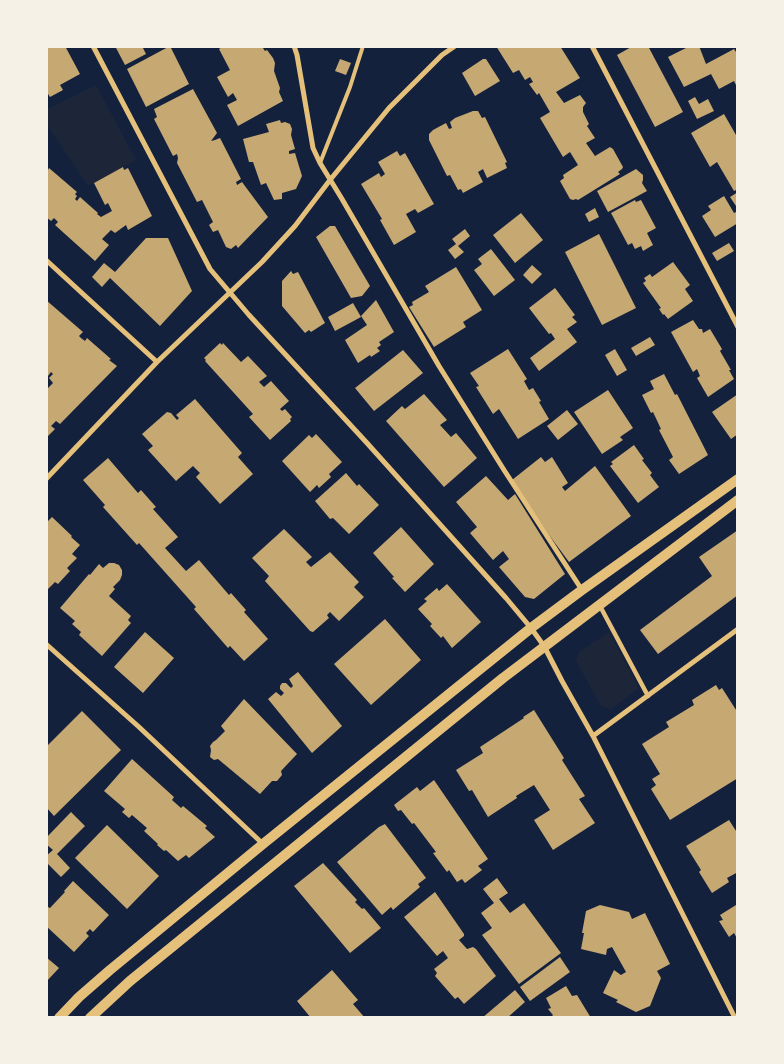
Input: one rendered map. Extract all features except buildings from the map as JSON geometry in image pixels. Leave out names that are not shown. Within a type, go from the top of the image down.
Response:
[{"type":"main road","points":[[59,1018],[79,997],[110,970],[531,628],[738,479]]},
{"type":"main road","points":[[90,1018],[130,981],[503,678],[738,500]]},
{"type":"street","points":[[93,46],[210,269],[531,628],[544,646],[593,736],[735,1018]]},
{"type":"street","points":[[294,46],[313,148],[320,163],[439,366],[582,590]]},
{"type":"street","points":[[46,479],[157,362],[262,262],[295,226],[389,108],[442,55],[455,46]]},
{"type":"street","points":[[592,46],[738,327]]},
{"type":"street","points":[[46,260],[157,362]]},
{"type":"street","points":[[600,606],[648,696]]},
{"type":"street","points":[[593,736],[738,629]]},
{"type":"street","points":[[46,644],[139,727],[263,844]]},
{"type":"lane","points":[[320,163],[350,87],[363,46]]},
{"type":"shaded area","points":[[96,85],[136,160],[88,186],[46,124],[46,110]]},
{"type":"shaded area","points":[[609,632],[639,688],[611,709],[601,706],[576,661],[579,652]]}]
